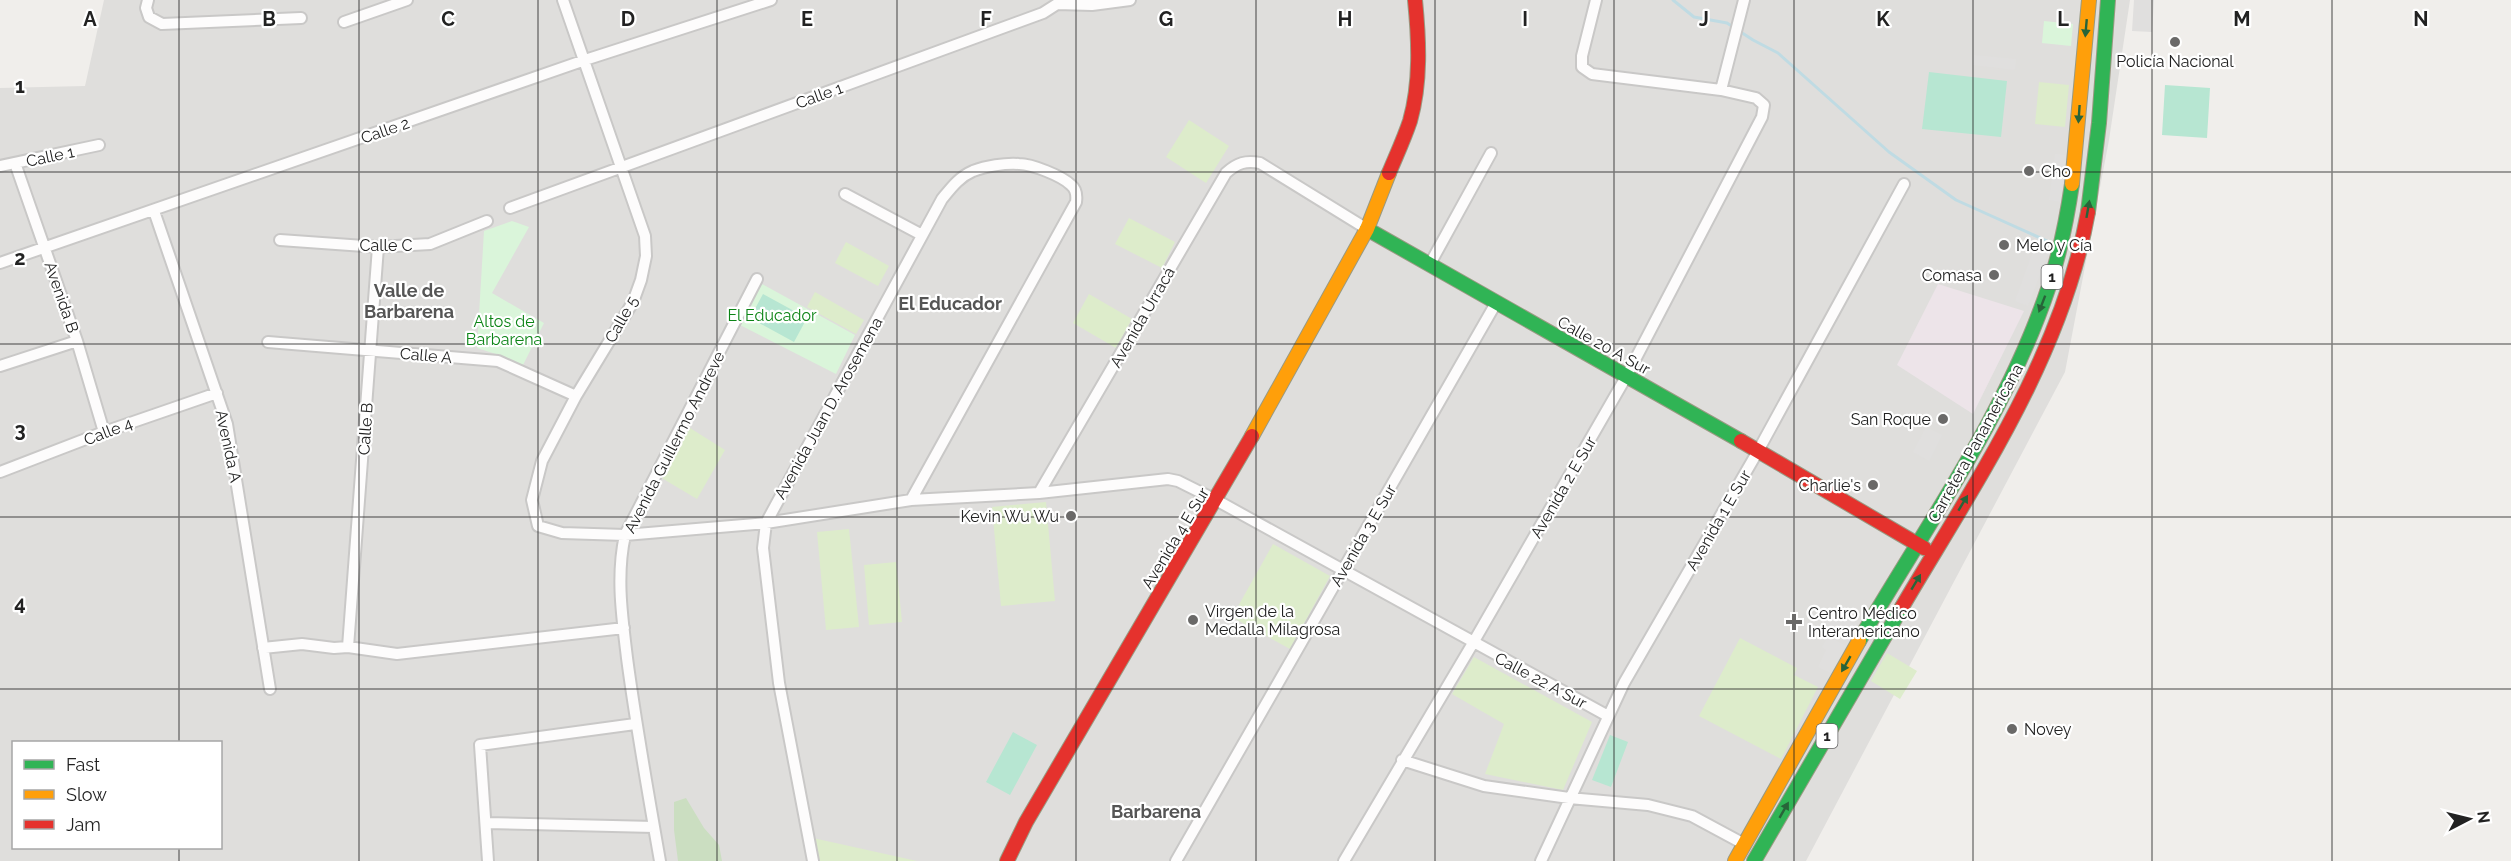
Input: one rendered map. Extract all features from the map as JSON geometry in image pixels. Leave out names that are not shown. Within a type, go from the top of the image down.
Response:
[{"type":"main road","name":"Avenida 4 E Sur","points":[[1007,861],[1026,822],[1216,500],[1367,229],[1410,120],[1419,45],[1415,0]]},
{"type":"main road","name":"Carretera Panamericana","points":[[1735,861],[1987,424],[2020,356],[2049,286],[2071,193],[2089,0]]},
{"type":"main road","name":"Carretera Panamericana","points":[[1754,861],[1986,465],[2034,371],[2067,291],[2089,204],[2108,0]]},
{"type":"main road","name":"Calle 20 A Sur","points":[[1367,229],[1758,450],[1934,553]]},
{"type":"street","points":[[148,0],[146,8],[149,17],[162,24],[301,18]]},
{"type":"street","name":"Calle 5","points":[[538,526],[531,500],[542,461],[576,396],[633,302],[642,280],[646,256],[645,236],[563,0]]},
{"type":"street","name":"Calle 2","points":[[0,263],[585,60],[771,0]]},
{"type":"street","name":"Calle 1","points":[[510,208],[1043,13],[1057,2],[1092,5],[1130,0]]},
{"type":"street","points":[[1596,0],[1582,56],[1582,67],[1592,74],[1721,90],[1744,0]]},
{"type":"street","points":[[344,22],[399,1]]},
{"type":"street","name":"Avenida 2 E Sur","points":[[1344,861],[1626,377],[1762,117],[1764,105],[1756,98],[1721,90]]},
{"type":"street","name":"Calle 1","points":[[0,166],[99,145]]},
{"type":"street","points":[[1430,264],[1491,153]]},
{"type":"street","name":"Avenida Urracá","points":[[1040,493],[1226,172],[1242,162],[1260,163]]},
{"type":"street","name":"Avenida B","points":[[15,163],[76,341],[104,432]]},
{"type":"street","name":"Calle 20 A Sur","points":[[1260,163],[1367,229]]},
{"type":"street","name":"Avenida Juan D. Arosemena","points":[[766,522],[922,235],[955,182],[972,172],[989,167],[1019,164],[1033,166],[1070,183],[1076,192],[1074,207],[911,500]]},
{"type":"street","name":"Avenida 1 E Sur","points":[[1541,861],[1624,683],[1758,450],[1904,184]]},
{"type":"street","points":[[845,194],[922,235]]},
{"type":"street","name":"Avenida A","points":[[154,211],[227,424],[270,689]]},
{"type":"street","name":"Calle C","points":[[280,240],[378,247],[430,244],[487,221]]},
{"type":"street","name":"Calle B","points":[[348,647],[378,247]]},
{"type":"street","name":"Avenida Guillermo Andreve","points":[[660,861],[635,724],[624,628],[620,559],[625,535],[757,279]]},
{"type":"street","name":"Avenida 3 E Sur","points":[[1176,861],[1496,303]]},
{"type":"street","points":[[0,366],[76,341]]},
{"type":"street","name":"Calle A","points":[[268,342],[498,361],[576,396]]},
{"type":"street","name":"Calle 4","points":[[0,472],[104,432],[217,393]]},
{"type":"street","name":"Calle 22 A Sur","points":[[538,526],[562,533],[625,535],[766,522],[911,500],[1040,493],[1168,479],[1178,481],[1216,500],[1608,716]]},
{"type":"street","points":[[766,522],[763,548],[778,683],[813,861]]},
{"type":"street","points":[[263,648],[302,644],[334,648],[348,647],[397,654],[624,628]]},
{"type":"street","points":[[488,861],[480,745],[635,724]]},
{"type":"street","points":[[1402,760],[1484,786],[1569,798],[1648,805],[1692,816],[1744,844]]},
{"type":"street","points":[[486,823],[654,827]]},
{"type":"shaded area","points":[[104,0],[2130,0],[2109,140],[2065,372],[1806,861],[0,861],[0,88],[85,86]]},
{"type":"shaded area","points":[[2134,0],[2154,0],[2152,32],[2132,31]]},
{"type":"shaded area","points":[[1974,55],[2016,59],[2015,70],[1973,65]]},
{"type":"shaded area","points":[[2055,154],[2066,155],[2060,202],[2049,200]]},
{"type":"shaded area","points":[[2036,243],[2050,248],[2028,306],[2015,301]]},
{"type":"shaded area","name":"Comasa","points":[[1938,284],[2024,311],[1973,414],[1897,365]]},
{"type":"shaded area","points":[[1926,427],[1942,435],[1929,461],[1913,452]]},
{"type":"shaded area","points":[[1824,611],[1833,616],[1835,611],[1857,624],[1849,638],[1819,621]]},
{"type":"shaded area","points":[[1828,636],[1846,646],[1831,673],[1818,667],[1826,650],[1822,647]]},
{"type":"green space","points":[[2044,21],[2073,24],[2071,46],[2042,43]]},
{"type":"green space","points":[[1929,72],[2007,81],[2001,137],[1922,129]]},
{"type":"green space","points":[[2039,82],[2069,85],[2065,127],[2035,124]]},
{"type":"green space","points":[[2165,85],[2210,88],[2207,138],[2162,135]]},
{"type":"green space","points":[[1189,120],[1229,146],[1206,183],[1166,157]]},
{"type":"green space","points":[[1129,218],[1175,242],[1162,268],[1115,244]]},
{"type":"green space","name":"Altos de Barbarena","points":[[512,221],[529,227],[492,293],[544,323],[523,365],[477,348],[484,231]]},
{"type":"green space","points":[[846,242],[889,266],[878,286],[835,263]]},
{"type":"green space","name":"El Educador","points":[[760,283],[855,335],[836,374],[740,325]]},
{"type":"green space","points":[[815,292],[864,320],[856,334],[807,307]]},
{"type":"green space","points":[[763,294],[807,318],[794,342],[750,318]]},
{"type":"green space","points":[[1089,294],[1132,319],[1116,348],[1073,323]]},
{"type":"green space","points":[[690,428],[725,450],[697,499],[660,477]]},
{"type":"green space","points":[[1046,502],[1055,601],[1001,606],[992,507]]},
{"type":"green space","points":[[849,529],[859,627],[826,630],[817,532]]},
{"type":"green space","points":[[1273,544],[1330,576],[1290,649],[1232,617]]},
{"type":"green space","points":[[896,562],[902,622],[869,625],[864,565]]},
{"type":"green space","points":[[1740,638],[1797,668],[1794,675],[1818,687],[1781,759],[1699,716]]},
{"type":"green space","points":[[1887,653],[1917,671],[1900,699],[1871,681]]},
{"type":"green space","points":[[1474,657],[1592,722],[1563,790],[1485,774],[1504,724],[1452,694]]},
{"type":"green space","points":[[1013,732],[1037,745],[1010,795],[986,782]]},
{"type":"green space","points":[[1610,735],[1628,742],[1611,787],[1592,780]]},
{"type":"green space","points":[[686,798],[704,828],[719,845],[722,861],[678,861],[674,830],[674,802]]},
{"type":"green space","points":[[813,838],[917,861],[818,861]]},
{"type":"waterway","points":[[1673,0],[1694,17],[1727,23],[1778,53],[1889,152],[1956,200],[2047,241]]},
{"type":"traffic: fast","points":[[2088,212],[2099,123],[2108,0]]},
{"type":"traffic: fast","points":[[1859,641],[1963,468],[2011,379],[2032,333],[2053,274],[2072,184]]},
{"type":"traffic: fast","points":[[1367,229],[1741,441]]},
{"type":"traffic: fast","points":[[1754,861],[1902,607]]},
{"type":"traffic: slow","points":[[2072,184],[2089,0]]},
{"type":"traffic: slow","points":[[1252,436],[1367,229],[1389,173]]},
{"type":"traffic: slow","points":[[1735,861],[1859,641]]},
{"type":"traffic: jam","points":[[1389,173],[1403,141],[1414,106],[1418,46],[1415,0]]},
{"type":"traffic: jam","points":[[1902,607],[1986,466],[2037,368],[2076,266],[2088,212]]},
{"type":"traffic: jam","points":[[1007,861],[1026,822],[1252,436]]},
{"type":"traffic: jam","points":[[1741,441],[1924,548]]},
{"type":"place","name":"Policía Nacional","points":[[2175,42]]},
{"type":"place","name":"Cho","points":[[2029,171]]},
{"type":"place","name":"Melo y Cía","points":[[2004,245]]},
{"type":"place","name":"Comasa","points":[[1994,275]]},
{"type":"place","name":"San Roque","points":[[1943,419]]},
{"type":"place","name":"Charlie's","points":[[1873,485]]},
{"type":"place","name":"Kevin Wu Wu","points":[[1071,516]]},
{"type":"place","name":"Virgen de la Medalla Milagrosa","points":[[1193,620]]},
{"type":"place","name":"Centro Médico Interamericano","points":[[1794,622]]},
{"type":"place","name":"Novey","points":[[2012,729]]},
{"type":"district","name":"Valle de Barbarena","points":[[409,301]]},
{"type":"district","name":"El Educador","points":[[950,304]]},
{"type":"district","name":"Barbarena","points":[[1156,812]]}]
